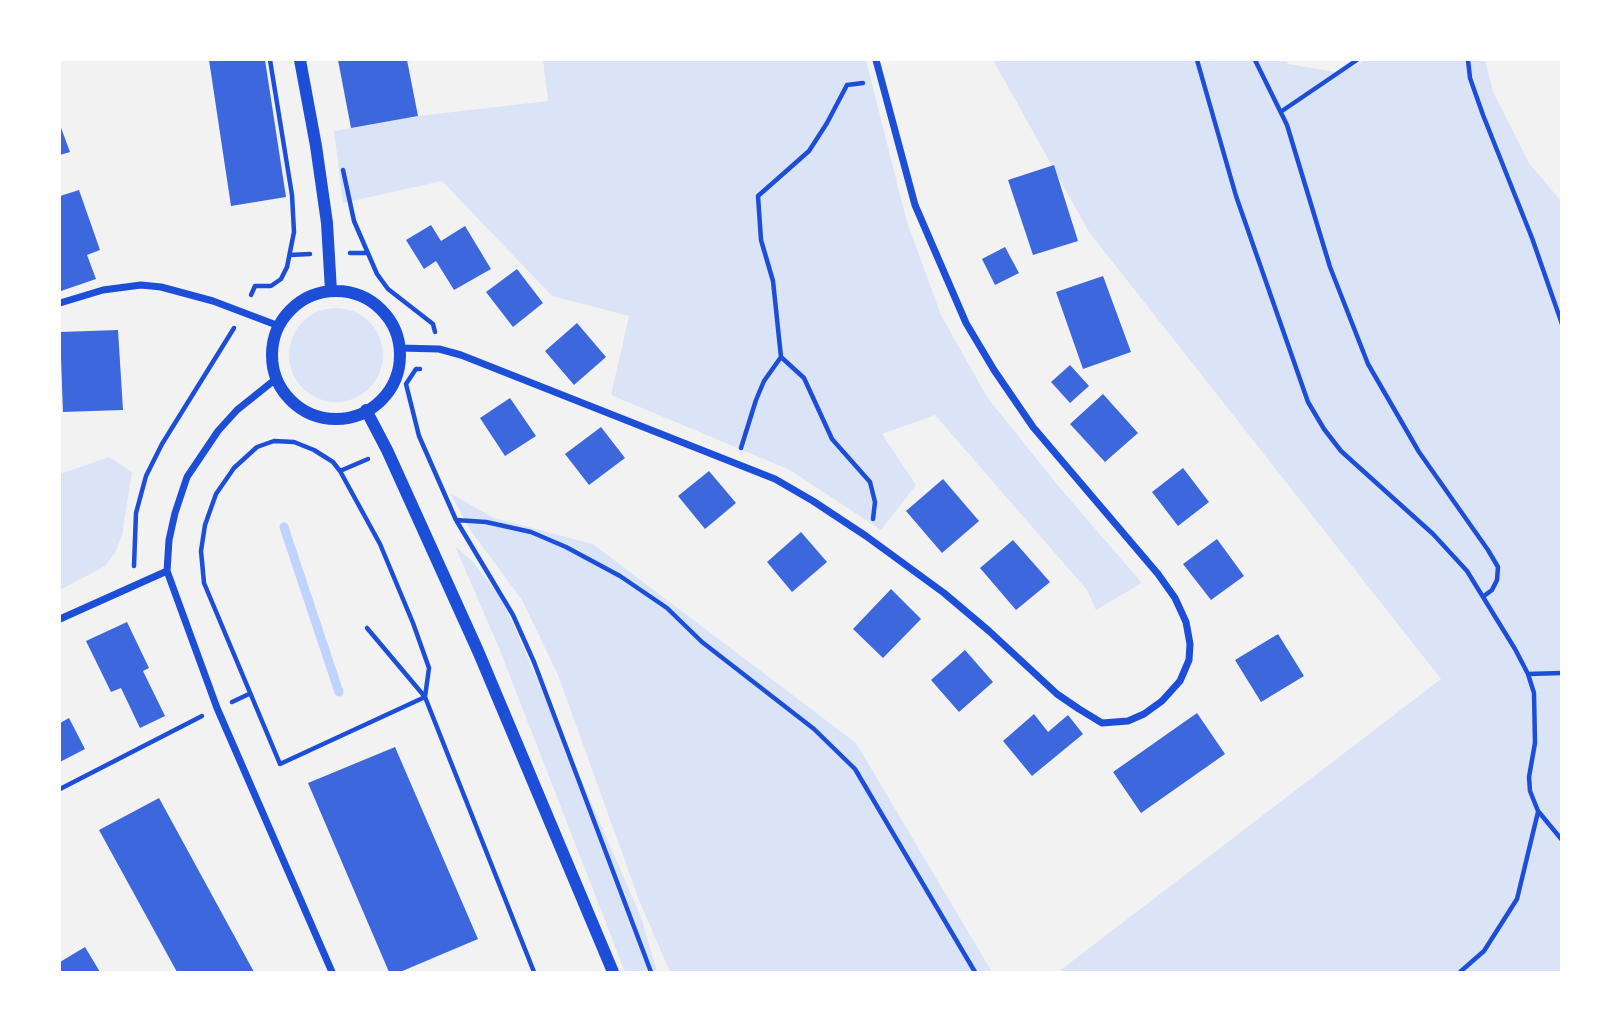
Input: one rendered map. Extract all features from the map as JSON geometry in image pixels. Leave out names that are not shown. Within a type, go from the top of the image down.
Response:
[{"type":"street","points":[[300,60],[327,223],[331,291]]},
{"type":"street","points":[[399,348],[439,349],[461,355],[775,479],[813,500],[944,593],[1057,694],[1102,723],[1128,721],[1144,714],[1162,701],[1180,681],[1189,660],[1190,644],[1186,622],[1158,574],[1033,427],[966,323],[915,205],[876,60]]},
{"type":"street","points":[[60,303],[103,290],[141,285],[161,287],[213,300],[279,326]]},
{"type":"street","points":[[331,291],[362,296],[377,306],[389,319],[399,348],[398,370],[391,387],[378,404],[359,415],[337,419],[315,416],[296,405],[281,389],[273,368],[272,347],[279,326],[292,308],[310,296],[331,291]]},
{"type":"street","points":[[277,378],[237,410],[218,431],[187,477],[169,540],[167,571],[217,708],[332,972]]},
{"type":"street","points":[[366,410],[387,450],[478,651],[613,972]]},
{"type":"street","points":[[60,619],[167,571]]},
{"type":"path","points":[[1197,60],[1236,196],[1301,384],[1315,415],[1341,451],[1451,553],[1484,596],[1528,674],[1534,693],[1535,719],[1530,791],[1538,811],[1562,840]]},
{"type":"path","points":[[1255,60],[1282,111],[1330,267],[1368,364],[1419,452],[1498,567],[1497,580],[1492,590],[1484,596]]},
{"type":"path","points":[[1282,111],[1357,60]]},
{"type":"path","points":[[1468,60],[1470,78],[1483,115],[1532,238],[1562,324]]},
{"type":"path","points":[[736,463],[755,400],[764,381],[781,357],[773,281],[761,240],[758,196],[809,150],[847,85],[881,81]]},
{"type":"path","points":[[368,253],[377,274],[388,289],[433,324],[439,349],[435,368],[416,369],[406,384],[419,436],[456,520],[513,615],[534,662],[651,972]]},
{"type":"path","points":[[781,357],[804,378],[832,439],[870,482],[875,502],[873,524],[866,536]]},
{"type":"path","points":[[274,441],[294,442],[333,462],[340,471],[380,544],[414,622],[429,668],[425,697],[280,764],[204,583],[201,551],[205,525],[216,494],[234,468],[257,447],[274,441]]},
{"type":"path","points":[[456,520],[486,522],[531,533],[566,547],[620,576],[667,608],[702,642],[814,729],[855,769],[975,972]]},
{"type":"path","points":[[367,628],[425,697],[534,972]]},
{"type":"path","points":[[1528,674],[1562,673]]},
{"type":"path","points":[[60,789],[217,708]]},
{"type":"path","points":[[1460,972],[1484,951],[1517,900],[1538,811]]},
{"type":"shaded area","points":[[543,60],[866,60],[907,222],[941,315],[987,397],[1060,488],[1142,583],[1096,610],[1087,590],[935,415],[882,434],[916,485],[881,530],[790,470],[611,395],[629,316],[552,296],[442,181],[343,203],[334,131],[418,116],[548,101]]},
{"type":"shaded area","points":[[993,60],[1286,60],[1288,64],[1340,73],[1365,60],[1485,60],[1493,92],[1529,163],[1561,201],[1561,972],[1058,972],[1441,679],[1089,232]]},
{"type":"shaded area","points":[[327,308],[345,308],[370,321],[380,337],[383,355],[380,373],[370,389],[345,402],[327,402],[302,389],[289,364],[289,346],[302,321]]},
{"type":"shaded area","points":[[109,457],[132,472],[122,536],[115,553],[105,566],[60,590],[60,474]]},
{"type":"shaded area","points":[[450,493],[494,518],[593,544],[856,743],[992,972],[670,972],[639,900],[558,675],[522,600],[471,531]]},
{"type":"shaded area","points":[[455,546],[472,561],[498,594],[514,626],[641,917],[657,972],[625,972],[499,648]]},
{"type":"building","points":[[209,60],[265,60],[286,197],[231,206]]},
{"type":"building","points":[[338,60],[407,60],[418,116],[351,128]]},
{"type":"building","points":[[60,125],[70,152],[60,155]]},
{"type":"building","points":[[1054,165],[1078,241],[1033,255],[1008,180]]},
{"type":"building","points":[[79,190],[100,250],[87,255],[96,279],[61,291],[60,196]]},
{"type":"building","points":[[431,225],[441,241],[465,226],[491,269],[454,290],[436,261],[424,269],[406,240]]},
{"type":"building","points":[[1005,247],[1019,273],[995,285],[982,259]]},
{"type":"building","points":[[517,269],[543,303],[513,327],[486,292]]},
{"type":"building","points":[[1103,276],[1131,352],[1083,369],[1056,292]]},
{"type":"building","points":[[577,323],[606,357],[574,385],[545,351]]},
{"type":"building","points":[[118,330],[123,410],[63,412],[60,332]]},
{"type":"building","points":[[1070,365],[1089,386],[1070,403],[1051,382]]},
{"type":"building","points":[[1103,394],[1138,433],[1105,462],[1070,424]]},
{"type":"building","points":[[510,398],[536,436],[505,456],[480,418]]},
{"type":"building","points":[[601,427],[625,458],[589,485],[565,454]]},
{"type":"building","points":[[1183,468],[1209,502],[1178,526],[1152,492]]},
{"type":"building","points":[[709,471],[736,503],[705,529],[678,496]]},
{"type":"building","points":[[943,479],[979,521],[942,553],[906,511]]},
{"type":"building","points":[[801,532],[827,562],[792,592],[767,562]]},
{"type":"building","points":[[1217,539],[1244,576],[1211,600],[1183,564]]},
{"type":"building","points":[[1013,540],[1050,582],[1016,610],[980,568]]},
{"type":"building","points":[[891,589],[921,619],[883,658],[853,629]]},
{"type":"building","points":[[127,622],[149,668],[143,671],[165,716],[140,728],[121,688],[111,692],[86,641]]},
{"type":"building","points":[[1278,634],[1304,676],[1261,702],[1235,660]]},
{"type":"building","points":[[965,650],[993,682],[959,712],[931,680]]},
{"type":"building","points":[[1197,713],[1225,754],[1141,813],[1113,772]]},
{"type":"building","points":[[1034,714],[1048,732],[1068,715],[1083,734],[1032,776],[1003,741]]},
{"type":"building","points":[[69,718],[85,749],[60,762],[60,723]]},
{"type":"building","points":[[395,747],[478,939],[400,972],[389,972],[308,783]]},
{"type":"building","points":[[159,798],[254,972],[177,972],[99,830]]},
{"type":"building","points":[[85,947],[100,972],[60,972],[60,962]]},
{"type":"waterway","points":[[284,527],[339,692]]}]
